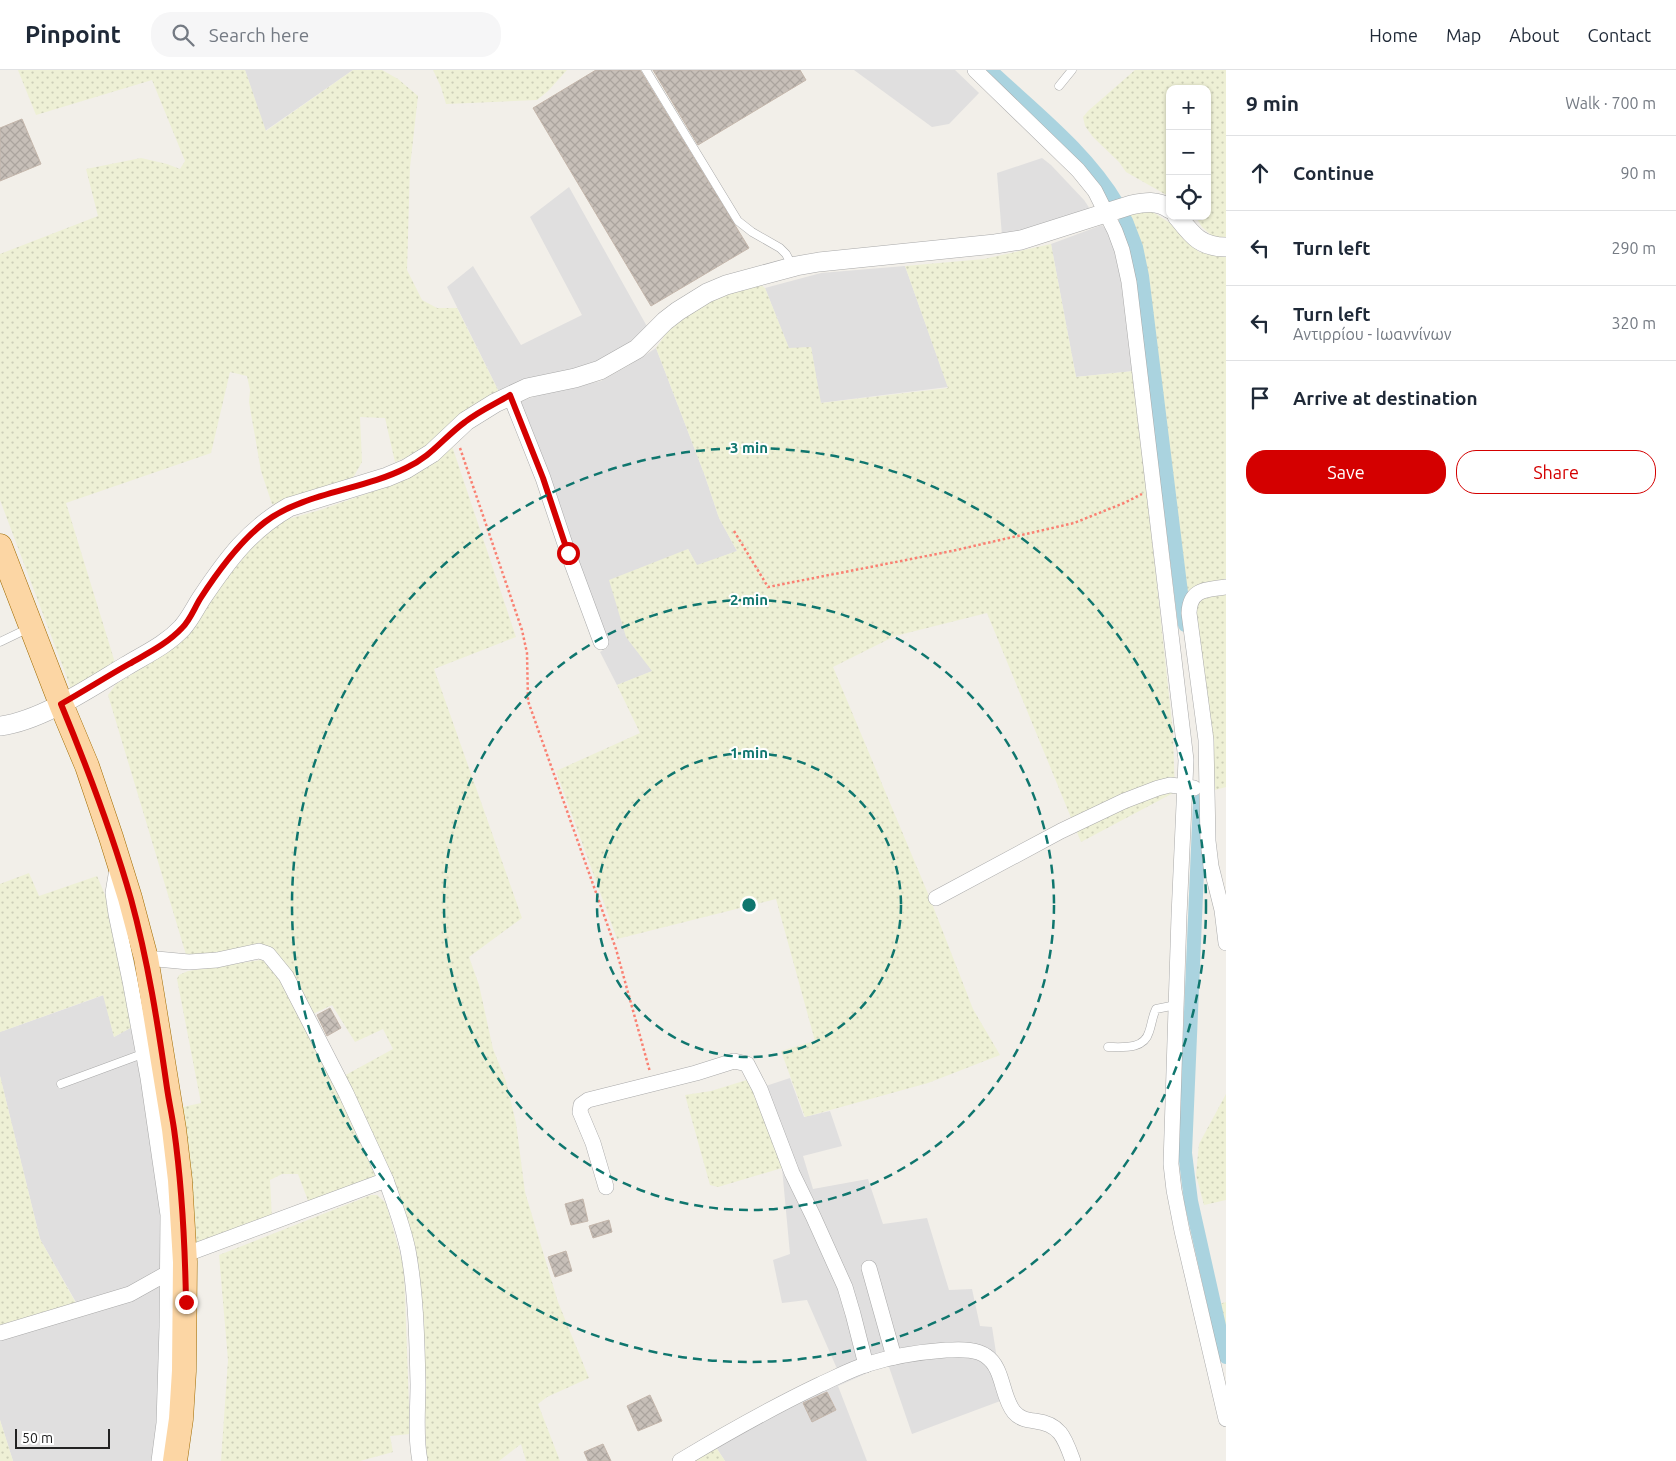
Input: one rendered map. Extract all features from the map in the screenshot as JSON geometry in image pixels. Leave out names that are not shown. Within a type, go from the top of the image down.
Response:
[{"type":"main road","points":[[1,554],[87,766],[130,898],[146,958],[153,1051],[174,1129],[180,1180],[179,1264],[184,1371],[181,1418],[175,1461]]},
{"type":"street","points":[[975,70],[1078,170],[1095,191],[1107,212],[1122,250],[1129,282],[1186,760],[1171,1164],[1174,1190],[1226,1419]]},
{"type":"street","points":[[2,727],[29,719],[61,704],[168,640],[190,618],[221,569],[252,533],[266,521],[289,507],[387,477],[406,469],[432,453],[466,421],[510,395],[527,388],[575,378],[600,370],[637,349],[665,320],[692,302],[726,285],[793,267],[841,259],[1008,243],[1107,212],[1147,202],[1158,202],[1166,207]]},
{"type":"street","points":[[1180,220],[1196,238],[1206,245],[1226,247]]},
{"type":"street","points":[[510,395],[543,478],[601,642]]},
{"type":"street","points":[[1226,587],[1202,591],[1193,597],[1189,605],[1206,740],[1208,841],[1211,866],[1222,910],[1226,943]]},
{"type":"street","points":[[936,898],[1061,831],[1124,801],[1170,785],[1208,791]]},
{"type":"street","points":[[118,860],[114,893],[116,914],[153,1051]]},
{"type":"street","points":[[146,958],[189,962],[217,960],[259,951],[268,954],[286,976],[346,1093],[386,1180],[401,1225],[410,1265],[414,1301],[418,1384],[417,1434],[420,1461]]},
{"type":"street","points":[[606,1187],[593,1143],[580,1112],[581,1105],[588,1100],[714,1068],[734,1061],[747,1064],[760,1089],[792,1173],[845,1287],[866,1365]]},
{"type":"street","points":[[0,1333],[130,1294],[179,1264],[386,1180]]},
{"type":"street","points":[[159,1461],[164,1423],[167,1327],[179,1264]]},
{"type":"street","points":[[869,1268],[894,1357]]},
{"type":"street","points":[[680,1461],[746,1422],[790,1399],[866,1365],[894,1357],[952,1350],[978,1352],[986,1355],[995,1366],[1006,1398],[1015,1413],[1022,1418],[1054,1426],[1064,1440],[1073,1461]]},
{"type":"lane","points":[[646,70],[738,221],[752,232],[780,248],[786,254],[793,267]]},
{"type":"lane","points":[[1059,86],[1072,70]]},
{"type":"lane","points":[[0,642],[31,627]]},
{"type":"lane","points":[[1108,1047],[1136,1046],[1143,1042],[1149,1034],[1156,1009],[1176,1005]]},
{"type":"lane","points":[[61,1084],[153,1051]]},
{"type":"path","points":[[452,433],[462,451],[522,630],[527,653],[528,701],[616,949],[653,1084]]},
{"type":"path","points":[[734,531],[768,587],[1074,523],[1124,503],[1154,488]]},
{"type":"shaded area","points":[[245,70],[353,70],[265,131]]},
{"type":"shaded area","points":[[854,70],[955,70],[979,93],[949,124],[932,127]]},
{"type":"shaded area","points":[[1042,158],[1084,200],[1092,212],[1002,236],[997,173]]},
{"type":"shaded area","points":[[569,187],[649,330],[614,358],[501,396],[447,287],[473,266],[521,345],[582,315],[530,217]]},
{"type":"shaded area","points":[[1102,225],[1109,233],[1118,260],[1134,371],[1076,377],[1051,244]]},
{"type":"shaded area","points":[[905,266],[948,387],[820,403],[811,347],[789,349],[765,288],[821,273]]},
{"type":"shaded area","points":[[656,348],[719,518],[737,551],[697,566],[688,549],[626,637],[653,671],[617,685],[600,652],[608,647],[598,628],[519,402],[548,392],[601,381]]},
{"type":"shaded area","points":[[104,995],[114,1037],[134,1026],[162,1220],[158,1413],[153,1461],[13,1461],[0,1420],[0,1327],[77,1304],[40,1239],[0,1076],[0,1032]]},
{"type":"shaded area","points":[[790,1078],[804,1117],[830,1111],[842,1146],[803,1156],[813,1189],[868,1179],[883,1224],[927,1218],[949,1290],[972,1289],[980,1326],[992,1327],[997,1359],[1011,1397],[912,1434],[889,1367],[881,1367],[838,1386],[867,1461],[725,1461],[710,1438],[838,1371],[807,1300],[782,1303],[773,1260],[790,1254],[782,1168],[754,1090]]},
{"type":"green space","points":[[18,70],[245,70],[266,131],[353,70],[382,70],[398,79],[418,96],[410,167],[407,270],[422,300],[437,308],[457,308],[501,396],[430,448],[395,462],[385,418],[360,417],[362,462],[354,476],[342,484],[280,506],[272,504],[261,471],[249,402],[250,390],[247,376],[230,372],[211,453],[66,503],[116,666],[72,691],[0,500],[0,254],[98,216],[86,169],[141,158],[180,169],[185,161],[152,80],[36,115]]},
{"type":"green space","points":[[433,70],[567,70],[537,100],[446,104]]},
{"type":"green space","points":[[1135,70],[1226,70],[1226,238],[1219,239],[1211,235],[1198,220],[1211,220],[1211,85],[1166,85],[1166,195],[1126,172],[1119,162],[1093,137],[1085,126],[1083,117]]},
{"type":"green space","points":[[1147,210],[1170,223],[1199,252],[1214,255],[1226,254],[1226,583],[1186,591],[1155,339],[1150,283],[1139,238],[1130,215]]},
{"type":"green space","points":[[1051,244],[1076,377],[1134,371],[1173,733],[1175,792],[1081,842],[987,613],[895,636],[833,667],[929,896],[973,1009],[1000,1055],[928,1083],[805,1117],[781,1051],[815,1041],[776,899],[617,939],[556,771],[640,733],[617,685],[652,671],[626,637],[609,580],[688,549],[697,565],[737,551],[719,518],[656,348],[669,329],[700,305],[757,282],[765,288],[789,348],[811,347],[821,403],[948,388],[905,266],[984,259]]},
{"type":"green space","points":[[452,446],[516,637],[434,669],[522,918],[469,957],[479,985],[493,1049],[506,1081],[516,1123],[525,1192],[558,1302],[589,1378],[547,1397],[538,1404],[560,1461],[526,1461],[521,1444],[499,1461],[426,1461],[422,1325],[415,1267],[342,1077],[393,1049],[383,1029],[355,1042],[332,1005],[313,1014],[269,947],[187,958],[108,695],[116,684],[164,655],[257,541],[285,520],[320,510],[412,476],[433,464]]},
{"type":"green space","points":[[1226,594],[1226,787],[1215,790],[1193,613],[1200,599]]},
{"type":"green space","points":[[29,873],[39,896],[97,876],[106,897],[134,1026],[114,1037],[103,995],[0,1032],[0,884]]},
{"type":"green space","points":[[261,960],[270,963],[281,978],[381,1178],[310,1206],[298,1174],[282,1174],[270,1180],[272,1219],[196,1247],[183,1107],[201,1103],[177,979],[179,975],[188,971]]},
{"type":"green space","points":[[0,1076],[40,1239],[77,1305],[0,1327]]},
{"type":"green space","points":[[750,1079],[782,1168],[718,1187],[710,1185],[685,1095],[711,1091]]},
{"type":"green space","points":[[1226,1094],[1226,1200],[1204,1205],[1196,1175],[1199,1144]]},
{"type":"green space","points":[[371,1195],[377,1195],[386,1203],[404,1268],[410,1434],[390,1436],[393,1452],[360,1461],[221,1461],[228,1360],[219,1255]]},
{"type":"green space","points":[[1226,1302],[1226,1335],[1219,1304]]},
{"type":"green space","points":[[0,1420],[13,1461],[0,1461]]},
{"type":"green space","points":[[715,1446],[725,1461],[692,1461]]},
{"type":"building","points":[[596,70],[640,70],[749,248],[651,306],[533,108]]},
{"type":"building","points":[[653,70],[800,70],[806,80],[698,145]]},
{"type":"building","points":[[22,119],[41,164],[0,181],[0,128]]},
{"type":"building","points":[[330,1008],[341,1028],[327,1036],[317,1015]]},
{"type":"building","points":[[583,1199],[588,1221],[571,1225],[565,1204]]},
{"type":"building","points":[[609,1220],[612,1232],[593,1238],[589,1226]]},
{"type":"building","points":[[566,1251],[572,1271],[555,1277],[548,1257]]},
{"type":"building","points":[[827,1392],[836,1410],[812,1422],[803,1403]]},
{"type":"building","points":[[650,1395],[662,1421],[638,1431],[627,1406]]},
{"type":"building","points":[[603,1444],[611,1461],[588,1461],[584,1452]]},
{"type":"waterway","points":[[990,70],[1076,150],[1091,167],[1118,205]]},
{"type":"waterway","points":[[1126,221],[1136,247],[1142,276],[1185,625]]},
{"type":"waterway","points":[[1200,801],[1185,1153],[1191,1201],[1226,1357]]},
{"type":"route","points":[[186,1302],[180,1180],[163,1054],[146,958],[111,837],[87,766],[61,704],[152,651],[183,627],[221,569],[242,543],[266,521],[289,507],[387,477],[406,469],[432,453],[474,415],[510,395],[543,478],[568,553]]}]
